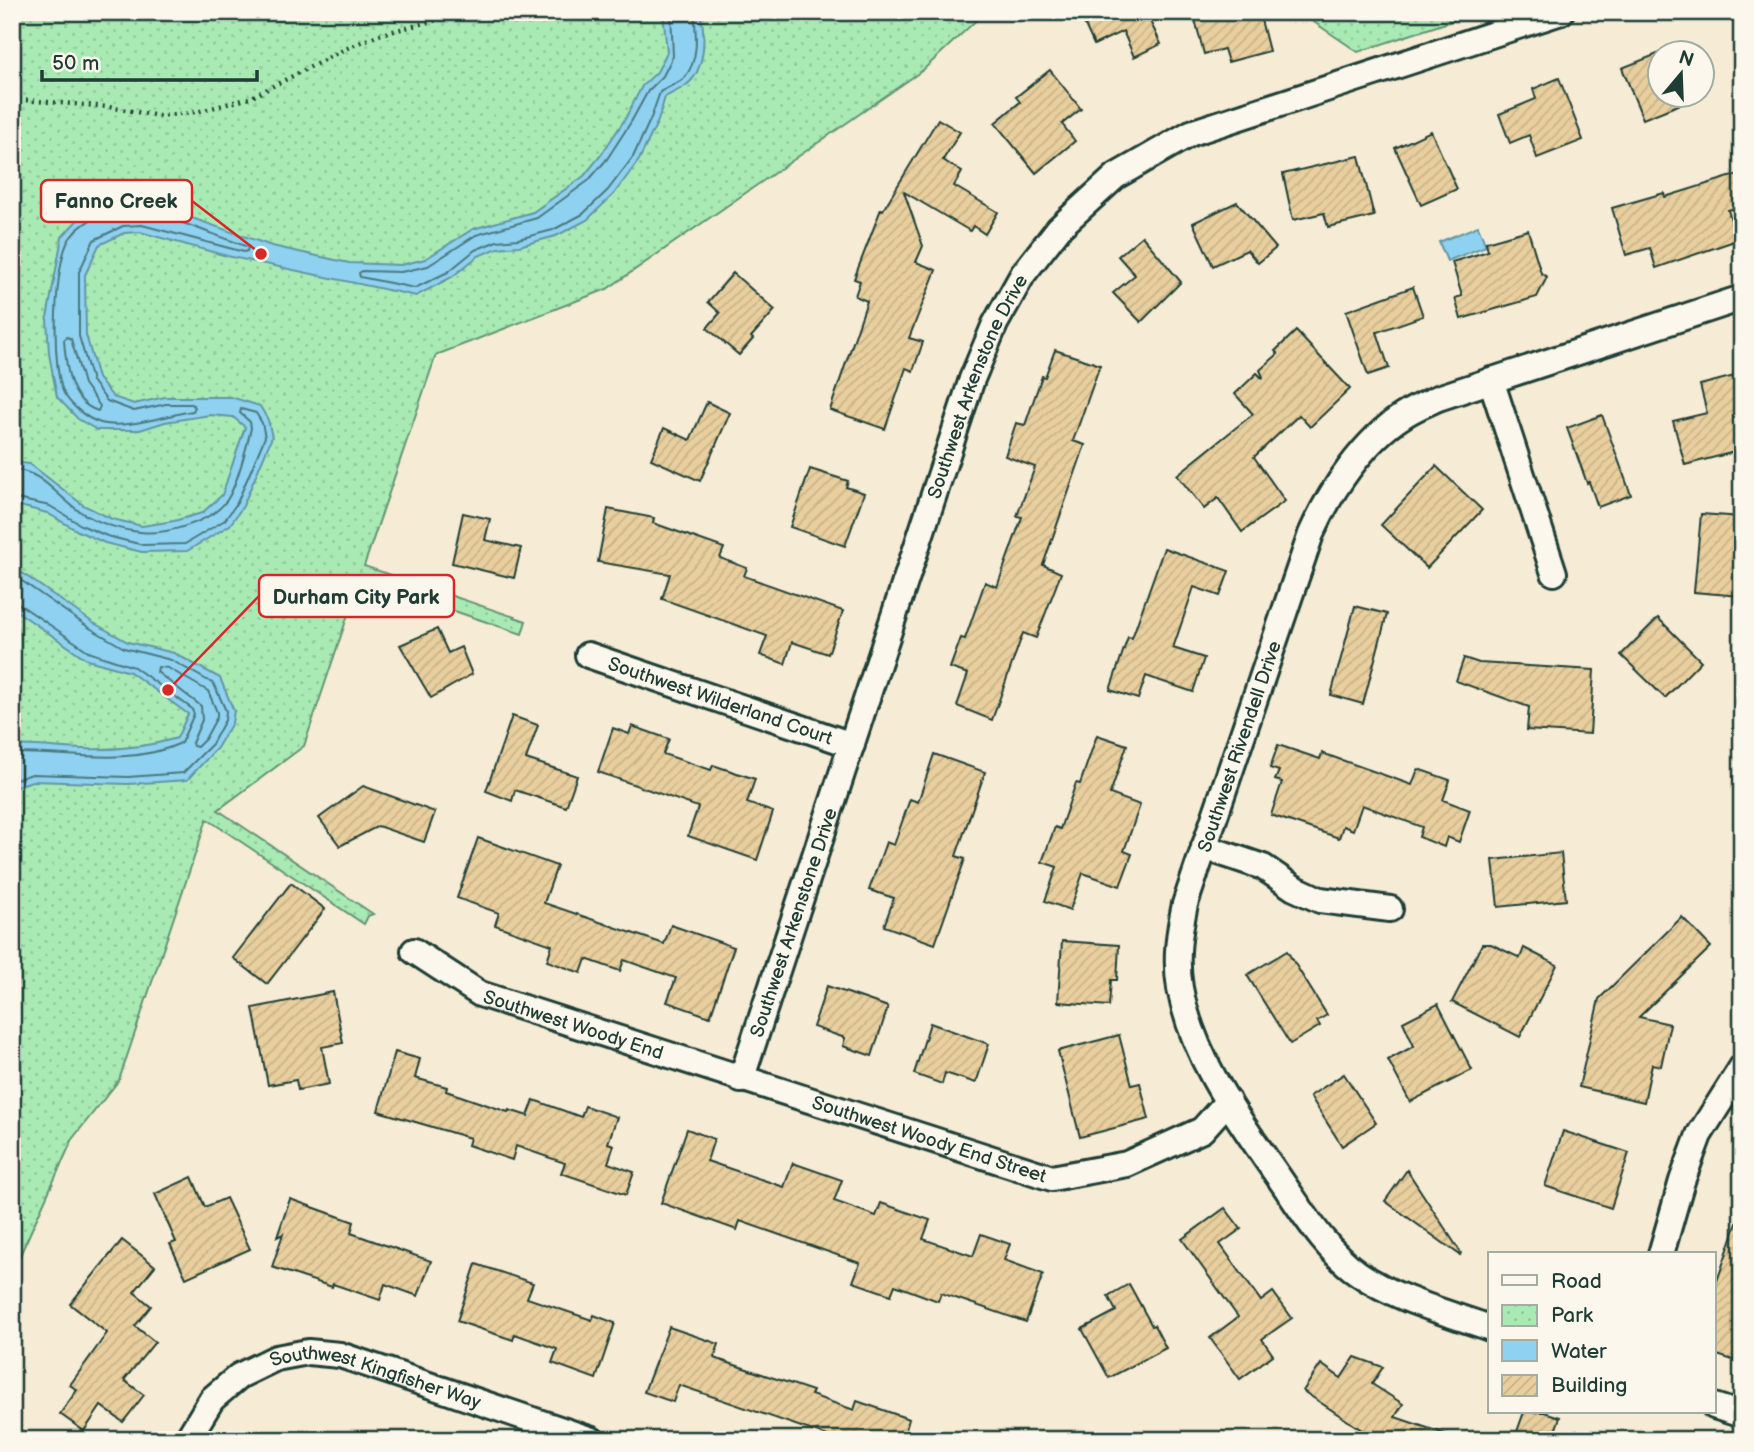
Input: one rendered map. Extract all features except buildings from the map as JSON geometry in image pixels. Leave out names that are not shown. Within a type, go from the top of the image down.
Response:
[{"type":"street","name":"Southwest Arkenstone Drive","points":[[741,1080],[972,379],[995,324],[1023,274],[1059,228],[1116,176],[1191,133],[1561,12]]},
{"type":"street","name":"Southwest Rivendell Drive","points":[[1488,1327],[1398,1295],[1357,1272],[1315,1230],[1212,1075],[1192,1030],[1180,990],[1177,967],[1178,937],[1185,904],[1311,534],[1322,508],[1381,433],[1404,415],[1438,398],[1742,298]]},
{"type":"street","points":[[1491,380],[1554,573]]},
{"type":"street","name":"Southwest Wilderland Court","points":[[588,655],[852,745]]},
{"type":"street","points":[[1204,847],[1263,867],[1294,888],[1320,900],[1390,909]]},
{"type":"street","name":"Southwest Woody End","points":[[414,951],[480,994],[741,1080]]},
{"type":"street","points":[[1662,1252],[1682,1181],[1699,1135],[1742,1067]]},
{"type":"street","name":"Southwest Woody End Street","points":[[741,1080],[1052,1178],[1127,1164],[1202,1130],[1228,1101]]},
{"type":"street","name":"Southwest Kingfisher Way","points":[[187,1440],[212,1399],[239,1376],[276,1358],[308,1352],[340,1355],[592,1440]]},
{"type":"street","points":[[1716,1407],[1742,1415]]},
{"type":"path","points":[[12,99],[109,107],[159,116],[196,112],[250,98],[378,35],[468,12]]},
{"type":"green space","points":[[12,12],[985,12],[923,70],[607,289],[436,355],[364,566],[526,621],[522,634],[360,579],[304,746],[218,810],[373,914],[368,916],[364,924],[207,819],[119,1080],[73,1138],[12,1273]]},
{"type":"green space","points":[[1299,12],[1479,12],[1358,52]]},
{"type":"water","points":[[663,12],[700,12],[703,31],[701,62],[692,80],[665,97],[658,121],[639,160],[614,194],[587,220],[556,236],[519,246],[498,248],[478,256],[452,277],[416,296],[227,256],[140,232],[124,233],[99,245],[85,275],[86,335],[98,378],[113,397],[134,404],[165,397],[231,397],[260,406],[268,420],[272,437],[243,506],[230,525],[187,551],[142,552],[105,543],[47,513],[12,504],[12,462],[30,464],[83,505],[112,519],[142,526],[202,513],[222,495],[245,427],[233,417],[210,415],[165,422],[140,430],[97,430],[78,419],[57,397],[49,354],[47,318],[62,237],[81,216],[112,201],[149,203],[272,246],[349,263],[401,265],[425,259],[473,229],[533,212],[584,176],[625,119],[642,86],[657,72],[667,52]]},
{"type":"water","points":[[1478,226],[1486,246],[1447,261],[1439,242]]},
{"type":"water","points":[[12,566],[92,622],[128,642],[174,653],[220,678],[234,711],[232,723],[217,748],[187,780],[128,784],[32,781],[12,788],[12,746],[96,749],[154,744],[177,738],[188,714],[130,672],[88,660],[12,608]]},
{"type":"place","name":"Fanno Creek","points":[[261,254]]},
{"type":"place","name":"Durham City Park","points":[[168,690]]}]
